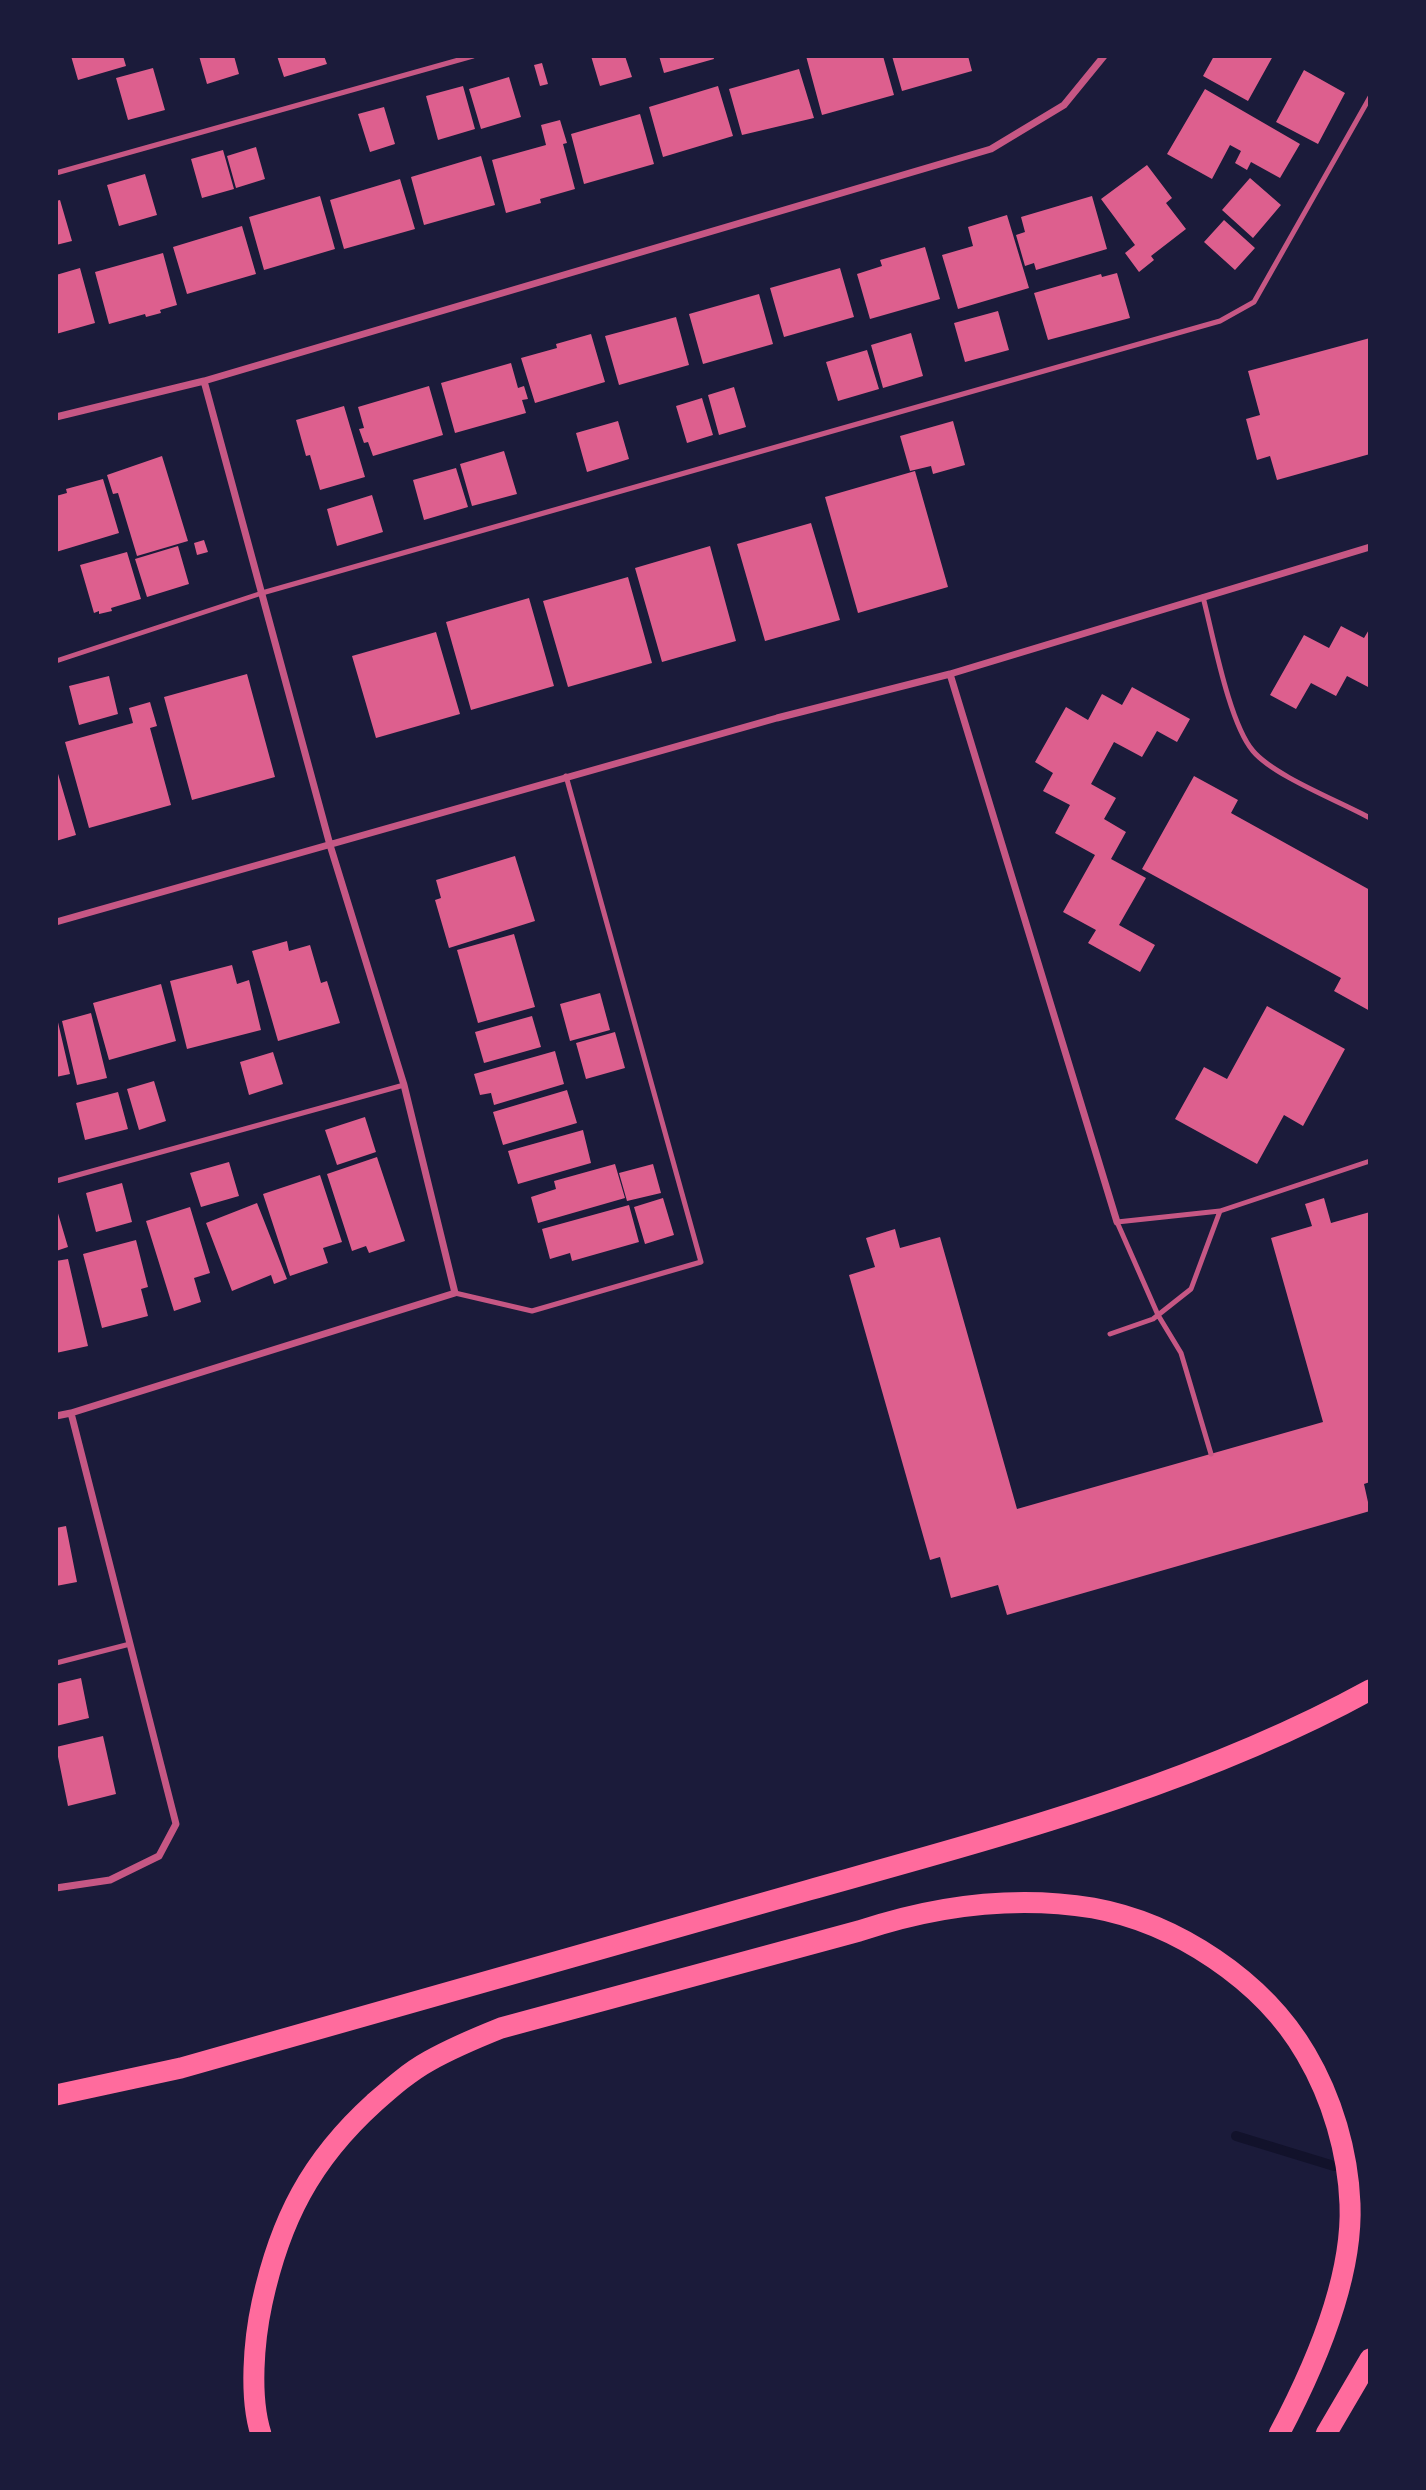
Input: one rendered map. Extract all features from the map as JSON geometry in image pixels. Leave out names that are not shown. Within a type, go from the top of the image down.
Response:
[{"type":"highway","points":[[56,2095],[181,2068],[1028,1827],[1142,1789],[1236,1753],[1370,1690]]},
{"type":"highway","points":[[261,2434],[254,2381],[255,2337],[277,2246],[292,2208],[332,2145],[392,2087],[418,2068],[461,2044],[501,2028],[846,1935],[899,1918],[998,1903],[1047,1903],[1094,1908],[1134,1919],[1180,1938],[1220,1963],[1249,1986],[1276,2013],[1306,2053],[1346,2154],[1350,2206],[1346,2251],[1336,2302],[1279,2434]]},
{"type":"highway","points":[[1326,2434],[1370,2359]]},
{"type":"street","points":[[56,417],[204,381],[991,149],[1064,105],[1104,56]]},
{"type":"street","points":[[56,1416],[456,1293],[404,1084],[330,845],[204,381]]},
{"type":"street","points":[[56,922],[566,776],[950,674],[1370,547]]},
{"type":"street","points":[[950,674],[1117,1223]]},
{"type":"street","points":[[56,1888],[110,1880],[159,1856],[176,1824],[71,1413]]},
{"type":"lane","points":[[56,173],[473,56]]},
{"type":"lane","points":[[56,661],[262,593],[1220,321],[1254,302],[1370,97]]},
{"type":"lane","points":[[1203,597],[1237,724],[1253,751],[1281,773],[1370,818]]},
{"type":"lane","points":[[456,1293],[532,1311],[701,1262],[566,776]]},
{"type":"lane","points":[[56,1181],[404,1084]]},
{"type":"lane","points":[[1211,1454],[1181,1353],[1158,1315],[1117,1223],[1220,1211],[1370,1161]]},
{"type":"lane","points":[[1110,1335],[1153,1320],[1191,1289],[1220,1211]]},
{"type":"lane","points":[[56,1663],[130,1644]]},
{"type":"building","points":[[71,56],[123,56],[126,66],[78,80]]},
{"type":"building","points":[[199,56],[234,56],[239,74],[207,84]]},
{"type":"building","points":[[277,56],[324,56],[327,64],[284,77]]},
{"type":"building","points":[[591,56],[625,56],[632,77],[600,86]]},
{"type":"building","points":[[659,56],[713,56],[714,59],[664,73]]},
{"type":"building","points":[[806,56],[883,56],[894,95],[822,115]]},
{"type":"building","points":[[892,56],[968,56],[972,71],[902,91]]},
{"type":"building","points":[[1214,56],[1273,56],[1248,101],[1203,76]]},
{"type":"building","points":[[542,63],[548,84],[540,86],[534,65]]},
{"type":"building","points":[[153,68],[165,110],[128,120],[116,78]]},
{"type":"building","points":[[799,69],[814,118],[742,135],[729,89]]},
{"type":"building","points":[[1304,70],[1345,93],[1318,144],[1276,122]]},
{"type":"building","points":[[509,77],[521,117],[481,129],[469,89]]},
{"type":"building","points":[[463,86],[475,129],[438,140],[426,96]]},
{"type":"building","points":[[718,86],[733,136],[663,157],[649,107]]},
{"type":"building","points":[[1205,89],[1300,144],[1280,178],[1251,162],[1247,170],[1235,163],[1241,151],[1230,145],[1212,179],[1167,154]]},
{"type":"building","points":[[384,107],[395,144],[370,152],[358,114]]},
{"type":"building","points":[[640,114],[654,164],[584,184],[571,134]]},
{"type":"building","points":[[560,120],[567,143],[563,144],[575,189],[506,213],[492,160],[546,145],[541,125]]},
{"type":"building","points":[[256,147],[265,179],[236,188],[227,156]]},
{"type":"building","points":[[223,150],[234,189],[202,198],[191,159]]},
{"type":"building","points":[[481,156],[495,205],[424,225],[411,177]]},
{"type":"building","points":[[1147,165],[1172,198],[1166,203],[1186,229],[1151,256],[1154,260],[1139,272],[1125,253],[1135,245],[1101,199]]},
{"type":"building","points":[[145,174],[157,215],[119,226],[107,185]]},
{"type":"building","points":[[1250,178],[1281,205],[1253,238],[1222,210]]},
{"type":"building","points":[[400,179],[415,229],[344,249],[330,200]]},
{"type":"building","points":[[320,196],[335,249],[264,270],[249,217]]},
{"type":"building","points":[[1092,196],[1107,249],[1036,270],[1034,263],[1025,266],[1016,235],[1025,232],[1021,217]]},
{"type":"building","points":[[60,200],[72,241],[56,245],[56,201]]},
{"type":"building","points":[[1007,215],[1029,288],[958,309],[942,255],[973,246],[968,227]]},
{"type":"building","points":[[1224,220],[1255,248],[1235,270],[1204,242]]},
{"type":"building","points":[[242,226],[256,274],[187,294],[173,247]]},
{"type":"building","points":[[925,247],[940,299],[870,319],[857,274],[882,266],[880,260]]},
{"type":"building","points":[[163,253],[177,305],[160,310],[161,313],[146,317],[145,314],[109,324],[95,272]]},
{"type":"building","points":[[80,268],[95,323],[56,334],[56,275]]},
{"type":"building","points":[[840,268],[854,317],[784,337],[770,288]]},
{"type":"building","points":[[1117,273],[1130,318],[1048,340],[1034,293],[1101,274],[1102,277]]},
{"type":"building","points":[[759,294],[773,344],[703,364],[689,314]]},
{"type":"building","points":[[998,311],[1009,350],[965,362],[954,323]]},
{"type":"building","points":[[676,317],[689,365],[619,385],[605,336]]},
{"type":"building","points":[[911,333],[923,376],[883,388],[871,345]]},
{"type":"building","points":[[591,334],[605,382],[535,403],[521,358],[557,348],[556,344]]},
{"type":"building","points":[[1370,338],[1370,454],[1277,480],[1270,456],[1257,460],[1246,419],[1260,415],[1248,371]]},
{"type":"building","points":[[867,350],[879,389],[838,401],[826,362]]},
{"type":"building","points":[[511,363],[518,388],[524,386],[528,399],[522,400],[526,413],[455,433],[441,383]]},
{"type":"building","points":[[429,386],[443,435],[373,456],[359,429],[364,428],[358,407]]},
{"type":"building","points":[[734,387],[746,427],[719,435],[708,395]]},
{"type":"building","points":[[702,398],[713,435],[687,443],[676,406]]},
{"type":"building","points":[[344,406],[365,477],[320,490],[310,455],[306,456],[296,420]]},
{"type":"building","points":[[618,421],[629,459],[587,472],[576,433]]},
{"type":"building","points":[[953,421],[965,465],[933,474],[931,466],[910,471],[900,436]]},
{"type":"building","points":[[504,451],[517,494],[472,506],[460,464]]},
{"type":"building","points":[[162,456],[188,541],[137,556],[118,493],[113,494],[107,475]]},
{"type":"building","points":[[456,468],[468,507],[424,520],[413,480]]},
{"type":"building","points":[[915,471],[948,587],[858,613],[825,497]]},
{"type":"building","points":[[103,479],[119,533],[56,552],[56,496],[67,493],[66,489]]},
{"type":"building","points":[[372,495],[383,532],[337,546],[327,509]]},
{"type":"building","points":[[811,523],[840,620],[765,641],[737,544]]},
{"type":"building","points":[[204,540],[208,552],[197,555],[194,543]]},
{"type":"building","points":[[178,546],[189,584],[147,597],[135,559]]},
{"type":"building","points":[[710,546],[736,641],[662,662],[635,568]]},
{"type":"building","points":[[127,552],[141,599],[111,608],[112,611],[94,613],[80,565]]},
{"type":"building","points":[[628,577],[652,663],[568,687],[543,601]]},
{"type":"building","points":[[529,598],[554,686],[471,710],[446,622]]},
{"type":"building","points":[[1341,626],[1364,638],[1370,628],[1370,688],[1347,676],[1336,696],[1311,683],[1296,709],[1270,695],[1304,635],[1329,648]]},
{"type":"building","points":[[436,632],[460,714],[376,738],[352,656]]},
{"type":"building","points":[[247,674],[275,777],[192,800],[164,697]]},
{"type":"building","points":[[109,676],[118,714],[79,725],[69,686]]},
{"type":"building","points":[[1132,687],[1190,719],[1177,742],[1157,731],[1142,757],[1114,742],[1091,784],[1116,798],[1104,819],[1126,832],[1111,859],[1146,878],[1119,925],[1155,945],[1140,972],[1088,943],[1096,930],[1063,912],[1095,855],[1055,833],[1070,805],[1043,791],[1053,773],[1035,762],[1066,707],[1088,720],[1102,694],[1122,705]]},
{"type":"building","points":[[150,702],[157,726],[150,728],[171,805],[89,828],[65,742],[133,723],[129,708]]},
{"type":"building","points":[[56,767],[76,835],[56,841]]},
{"type":"building","points":[[1194,776],[1238,800],[1231,813],[1370,890],[1370,1011],[1334,991],[1341,978],[1142,869]]},
{"type":"building","points":[[515,856],[535,921],[449,948],[435,900],[441,898],[436,880]]},
{"type":"building","points":[[514,934],[535,1007],[478,1023],[457,950]]},
{"type":"building","points":[[287,941],[289,951],[310,945],[321,983],[327,981],[340,1023],[278,1041],[252,951]]},
{"type":"building","points":[[232,965],[237,984],[249,980],[261,1030],[187,1049],[170,981]]},
{"type":"building","points":[[161,984],[176,1041],[109,1060],[93,1003]]},
{"type":"building","points":[[600,993],[610,1030],[570,1041],[560,1004]]},
{"type":"building","points":[[1267,1006],[1345,1049],[1303,1126],[1284,1115],[1257,1164],[1175,1119],[1204,1067],[1227,1079]]},
{"type":"building","points":[[91,1013],[107,1078],[77,1085],[62,1021]]},
{"type":"building","points":[[532,1016],[541,1047],[484,1063],[475,1032]]},
{"type":"building","points":[[56,1019],[70,1074],[56,1077]]},
{"type":"building","points":[[615,1032],[625,1068],[586,1079],[576,1043]]},
{"type":"building","points":[[555,1051],[564,1084],[494,1105],[491,1093],[480,1095],[474,1074]]},
{"type":"building","points":[[273,1052],[283,1084],[249,1095],[240,1062]]},
{"type":"building","points":[[154,1081],[166,1121],[139,1130],[127,1089]]},
{"type":"building","points":[[567,1090],[577,1123],[503,1145],[493,1112]]},
{"type":"building","points":[[118,1092],[128,1129],[85,1140],[76,1103]]},
{"type":"building","points":[[365,1117],[376,1152],[337,1165],[325,1130]]},
{"type":"building","points":[[583,1130],[591,1163],[518,1184],[508,1151]]},
{"type":"building","points":[[377,1157],[405,1241],[369,1253],[366,1246],[352,1251],[327,1174]]},
{"type":"building","points":[[229,1162],[239,1196],[201,1207],[190,1173]]},
{"type":"building","points":[[615,1164],[625,1198],[538,1223],[531,1197],[556,1189],[554,1181]]},
{"type":"building","points":[[653,1164],[661,1193],[627,1201],[619,1173]]},
{"type":"building","points":[[320,1175],[342,1242],[323,1248],[328,1263],[290,1276],[263,1194]]},
{"type":"building","points":[[122,1183],[132,1222],[96,1232],[86,1193]]},
{"type":"building","points":[[663,1198],[674,1235],[645,1244],[634,1207]]},
{"type":"building","points":[[1324,1198],[1331,1223],[1370,1212],[1370,1482],[1364,1484],[1370,1511],[1007,1615],[998,1585],[951,1598],[940,1557],[930,1560],[849,1275],[875,1267],[866,1238],[895,1229],[900,1248],[940,1237],[1017,1509],[1323,1422],[1271,1238],[1312,1226],[1305,1204]]},
{"type":"building","points":[[257,1203],[287,1279],[274,1284],[271,1275],[232,1291],[206,1223]]},
{"type":"building","points":[[629,1205],[639,1242],[572,1261],[570,1253],[550,1259],[542,1229]]},
{"type":"building","points":[[190,1207],[210,1273],[194,1278],[201,1302],[174,1311],[146,1221]]},
{"type":"building","points":[[56,1211],[68,1247],[56,1251]]},
{"type":"building","points":[[136,1240],[148,1287],[141,1289],[148,1316],[102,1328],[83,1254]]},
{"type":"building","points":[[68,1259],[88,1346],[56,1353],[56,1261]]},
{"type":"building","points":[[66,1526],[77,1582],[56,1586],[56,1528]]},
{"type":"building","points":[[81,1678],[89,1718],[56,1726],[56,1684]]},
{"type":"building","points":[[103,1736],[116,1794],[68,1806],[56,1747]]},
{"type":"waterway","points":[[1236,2136],[1334,2166]]}]
